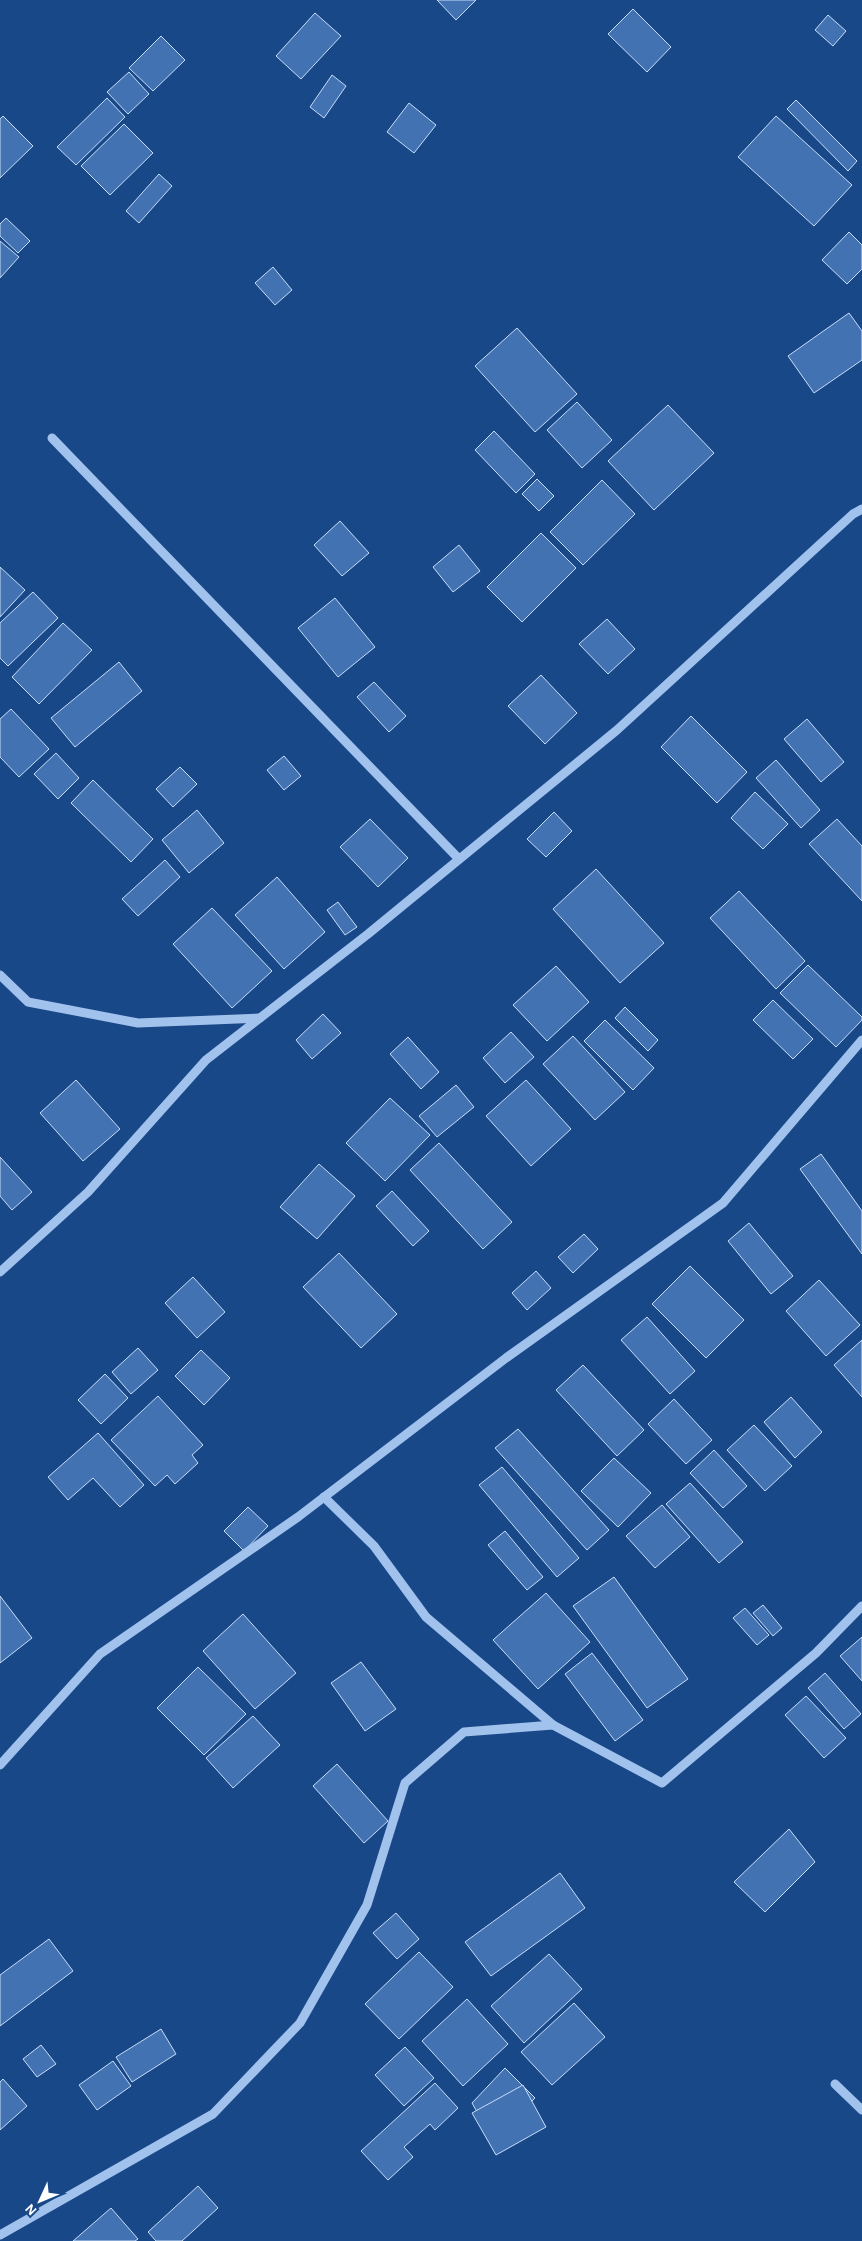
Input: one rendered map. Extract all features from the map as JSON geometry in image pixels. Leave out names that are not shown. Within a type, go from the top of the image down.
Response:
[{"type":"street","points":[[52,438],[459,859]]},
{"type":"street","points":[[0,1272],[88,1192],[206,1060],[368,934],[617,730],[846,520],[862,509]]},
{"type":"street","points":[[0,975],[28,1002],[138,1023],[260,1018]]},
{"type":"street","points":[[0,1765],[100,1654],[324,1497],[506,1358],[723,1203],[862,1040]]},
{"type":"street","points":[[324,1497],[374,1546],[426,1617],[553,1725],[662,1783],[816,1653],[862,1606]]},
{"type":"street","points":[[0,2235],[213,2114],[300,2023],[367,1905],[405,1783],[464,1732],[553,1725]]},
{"type":"street","points":[[835,2084],[862,2110]]},
{"type":"building","points":[[437,0],[476,0],[456,20]]},
{"type":"building","points":[[633,9],[671,47],[647,72],[608,34]]},
{"type":"building","points":[[315,13],[341,36],[301,79],[276,56]]},
{"type":"building","points":[[828,15],[846,31],[833,46],[815,30]]},
{"type":"building","points":[[161,36],[185,60],[153,91],[129,68]]},
{"type":"building","points":[[129,72],[149,94],[128,114],[107,92]]},
{"type":"building","points":[[332,75],[346,86],[324,118],[310,107]]},
{"type":"building","points":[[107,98],[125,117],[76,165],[57,147]]},
{"type":"building","points":[[796,100],[857,161],[848,171],[787,109]]},
{"type":"building","points":[[409,103],[436,125],[414,153],[387,132]]},
{"type":"building","points":[[3,116],[33,146],[0,178],[0,119]]},
{"type":"building","points":[[776,116],[852,185],[814,226],[738,157]]},
{"type":"building","points":[[124,124],[153,153],[110,195],[81,166]]},
{"type":"building","points":[[159,174],[172,186],[139,223],[126,211]]},
{"type":"building","points":[[6,218],[30,241],[18,253],[0,236],[0,224]]},
{"type":"building","points":[[849,232],[862,245],[862,269],[847,284],[822,260]]},
{"type":"building","points":[[0,241],[19,257],[0,278]]},
{"type":"building","points":[[273,267],[292,290],[275,305],[255,283]]},
{"type":"building","points":[[849,313],[862,331],[862,360],[814,393],[788,356]]},
{"type":"building","points":[[517,328],[577,394],[535,432],[475,366]]},
{"type":"building","points":[[577,402],[612,440],[582,468],[547,430]]},
{"type":"building","points":[[668,405],[714,453],[654,510],[608,461]]},
{"type":"building","points":[[494,431],[535,474],[516,493],[475,450]]},
{"type":"building","points":[[537,479],[554,496],[539,511],[522,494]]},
{"type":"building","points":[[602,480],[635,514],[583,565],[550,532]]},
{"type":"building","points":[[340,521],[369,553],[342,576],[314,545]]},
{"type":"building","points":[[541,533],[576,568],[522,622],[487,587]]},
{"type":"building","points":[[459,545],[480,571],[453,592],[433,567]]},
{"type":"building","points":[[0,567],[25,590],[0,617]]},
{"type":"building","points":[[33,592],[58,618],[8,666],[0,658],[0,623]]},
{"type":"building","points":[[335,598],[375,647],[338,677],[298,628]]},
{"type":"building","points":[[607,619],[635,649],[608,674],[579,644]]},
{"type":"building","points":[[63,623],[92,650],[39,704],[12,677]]},
{"type":"building","points":[[119,662],[142,691],[75,747],[51,718]]},
{"type":"building","points":[[541,675],[577,713],[545,744],[508,706]]},
{"type":"building","points":[[374,682],[406,716],[389,732],[357,697]]},
{"type":"building","points":[[11,709],[49,749],[19,777],[0,757],[0,719]]},
{"type":"building","points":[[691,716],[747,772],[717,803],[661,747]]},
{"type":"building","points":[[807,719],[844,762],[821,782],[784,739]]},
{"type":"building","points":[[56,753],[79,778],[58,799],[34,774]]},
{"type":"building","points":[[284,756],[301,776],[284,790],[267,770]]},
{"type":"building","points":[[776,760],[820,810],[801,828],[756,778]]},
{"type":"building","points":[[180,767],[197,784],[173,807],[156,789]]},
{"type":"building","points":[[93,780],[153,839],[131,862],[71,803]]},
{"type":"building","points":[[755,792],[788,824],[763,849],[731,818]]},
{"type":"building","points":[[197,810],[224,843],[189,873],[162,840]]},
{"type":"building","points":[[554,812],[572,831],[546,857],[527,839]]},
{"type":"building","points":[[370,819],[408,858],[378,887],[340,847]]},
{"type":"building","points":[[837,819],[862,846],[862,901],[809,844]]},
{"type":"building","points":[[165,860],[180,877],[138,916],[122,899]]},
{"type":"building","points":[[596,869],[664,943],[620,983],[553,909]]},
{"type":"building","points":[[277,877],[325,932],[284,969],[235,915]]},
{"type":"building","points":[[739,891],[805,961],[776,989],[710,918]]},
{"type":"building","points":[[338,902],[357,927],[345,935],[327,910]]},
{"type":"building","points":[[212,908],[272,971],[232,1008],[173,944]]},
{"type":"building","points":[[808,965],[862,1017],[862,1020],[836,1047],[780,993]]},
{"type":"building","points":[[556,966],[589,1002],[547,1041],[513,1005]]},
{"type":"building","points":[[773,1000],[813,1039],[793,1059],[753,1020]]},
{"type":"building","points":[[625,1007],[658,1040],[648,1051],[615,1018]]},
{"type":"building","points":[[323,1014],[341,1033],[312,1059],[296,1040]]},
{"type":"building","points":[[605,1020],[654,1068],[633,1090],[584,1041]]},
{"type":"building","points":[[511,1032],[534,1057],[505,1083],[483,1058]]},
{"type":"building","points":[[573,1036],[625,1092],[595,1120],[543,1064]]},
{"type":"building","points":[[408,1037],[439,1072],[421,1089],[390,1054]]},
{"type":"building","points":[[76,1080],[120,1129],[83,1161],[40,1113]]},
{"type":"building","points":[[526,1080],[571,1129],[531,1166],[486,1116]]},
{"type":"building","points":[[456,1085],[474,1107],[437,1137],[419,1116]]},
{"type":"building","points":[[390,1098],[430,1135],[385,1181],[346,1143]]},
{"type":"building","points":[[439,1143],[512,1222],[483,1249],[410,1170]]},
{"type":"building","points":[[821,1154],[862,1211],[862,1254],[800,1169]]},
{"type":"building","points":[[0,1157],[32,1192],[12,1210],[0,1196]]},
{"type":"building","points":[[319,1164],[355,1196],[317,1239],[280,1207]]},
{"type":"building","points":[[392,1191],[429,1231],[413,1246],[376,1206]]},
{"type":"building","points":[[749,1223],[793,1276],[771,1294],[728,1241]]},
{"type":"building","points":[[584,1234],[598,1249],[573,1273],[558,1257]]},
{"type":"building","points":[[339,1253],[397,1314],[361,1348],[303,1287]]},
{"type":"building","points":[[690,1266],[744,1320],[706,1358],[652,1304]]},
{"type":"building","points":[[536,1271],[551,1288],[527,1310],[512,1293]]},
{"type":"building","points":[[193,1277],[225,1312],[197,1338],[165,1303]]},
{"type":"building","points":[[819,1280],[860,1325],[826,1356],[786,1311]]},
{"type":"building","points":[[647,1317],[695,1371],[670,1394],[621,1340]]},
{"type":"building","points":[[862,1340],[862,1397],[834,1365]]},
{"type":"building","points":[[138,1348],[158,1370],[131,1394],[112,1372]]},
{"type":"building","points":[[201,1350],[230,1378],[204,1405],[175,1376]]},
{"type":"building","points":[[583,1365],[644,1430],[617,1456],[556,1390]]},
{"type":"building","points":[[105,1374],[128,1398],[101,1424],[78,1400]]},
{"type":"building","points":[[158,1396],[203,1445],[192,1455],[198,1463],[175,1484],[167,1475],[155,1486],[111,1440]]},
{"type":"building","points":[[791,1397],[822,1432],[795,1458],[764,1422]]},
{"type":"building","points":[[674,1399],[712,1440],[686,1464],[648,1424]]},
{"type":"building","points":[[754,1425],[792,1466],[765,1491],[727,1450]]},
{"type":"building","points":[[518,1429],[609,1530],[587,1550],[495,1448]]},
{"type":"building","points":[[98,1433],[144,1485],[120,1507],[93,1478],[68,1500],[48,1477]]},
{"type":"building","points":[[714,1450],[747,1486],[723,1508],[690,1473]]},
{"type":"building","points":[[614,1458],[651,1493],[618,1527],[581,1491]]},
{"type":"building","points":[[502,1467],[579,1558],[557,1577],[479,1485]]},
{"type":"building","points":[[690,1483],[743,1542],[719,1563],[666,1504]]},
{"type":"building","points":[[662,1505],[690,1537],[655,1568],[626,1536]]},
{"type":"building","points":[[248,1507],[268,1526],[244,1551],[224,1531]]},
{"type":"building","points":[[505,1531],[543,1577],[527,1590],[488,1545]]},
{"type":"building","points":[[614,1577],[688,1679],[647,1708],[573,1606]]},
{"type":"building","points":[[546,1593],[590,1642],[538,1689],[493,1640]]},
{"type":"building","points":[[0,1596],[32,1638],[0,1663]]},
{"type":"building","points":[[763,1605],[782,1628],[773,1636],[753,1613]]},
{"type":"building","points":[[745,1608],[769,1635],[757,1645],[733,1618]]},
{"type":"building","points":[[243,1614],[296,1673],[255,1709],[203,1651]]},
{"type":"building","points":[[862,1637],[862,1681],[840,1656]]},
{"type":"building","points":[[592,1653],[643,1720],[615,1741],[565,1674]]},
{"type":"building","points":[[361,1662],[396,1709],[365,1731],[331,1683]]},
{"type":"building","points":[[198,1667],[246,1714],[204,1755],[157,1708]]},
{"type":"building","points":[[825,1673],[861,1714],[844,1729],[808,1688]]},
{"type":"building","points":[[806,1696],[846,1738],[824,1758],[785,1715]]},
{"type":"building","points":[[253,1716],[280,1745],[233,1788],[206,1758]]},
{"type":"building","points":[[337,1764],[388,1821],[364,1843],[313,1786]]},
{"type":"building","points":[[789,1829],[815,1862],[765,1912],[734,1882]]},
{"type":"building","points":[[560,1873],[585,1908],[491,1976],[465,1942]]},
{"type":"building","points":[[396,1913],[419,1939],[397,1959],[373,1933]]},
{"type":"building","points":[[49,1939],[73,1971],[0,2026],[0,1975]]},
{"type":"building","points":[[419,1952],[453,1987],[399,2039],[365,2004]]},
{"type":"building","points":[[549,1954],[582,1989],[524,2043],[491,2006]]},
{"type":"building","points":[[467,1999],[508,2044],[463,2086],[422,2041]]},
{"type":"building","points":[[574,2003],[605,2037],[552,2085],[521,2052]]},
{"type":"building","points":[[161,2029],[176,2054],[132,2082],[116,2057]]},
{"type":"building","points":[[41,2045],[56,2064],[37,2077],[23,2059]]},
{"type":"building","points":[[405,2047],[434,2078],[404,2106],[375,2075]]},
{"type":"building","points":[[113,2061],[131,2086],[97,2110],[79,2085]]},
{"type":"building","points":[[505,2068],[535,2098],[493,2140],[472,2103]]},
{"type":"building","points":[[3,2079],[27,2106],[0,2130],[0,2082]]},
{"type":"building","points":[[435,2083],[458,2108],[435,2130],[430,2124],[404,2147],[413,2157],[388,2180],[361,2151]]},
{"type":"building","points":[[523,2085],[546,2127],[496,2155],[472,2113]]},
{"type":"building","points":[[198,2186],[218,2208],[182,2241],[156,2241],[148,2232]]},
{"type":"building","points":[[111,2208],[138,2239],[135,2241],[73,2241]]}]
